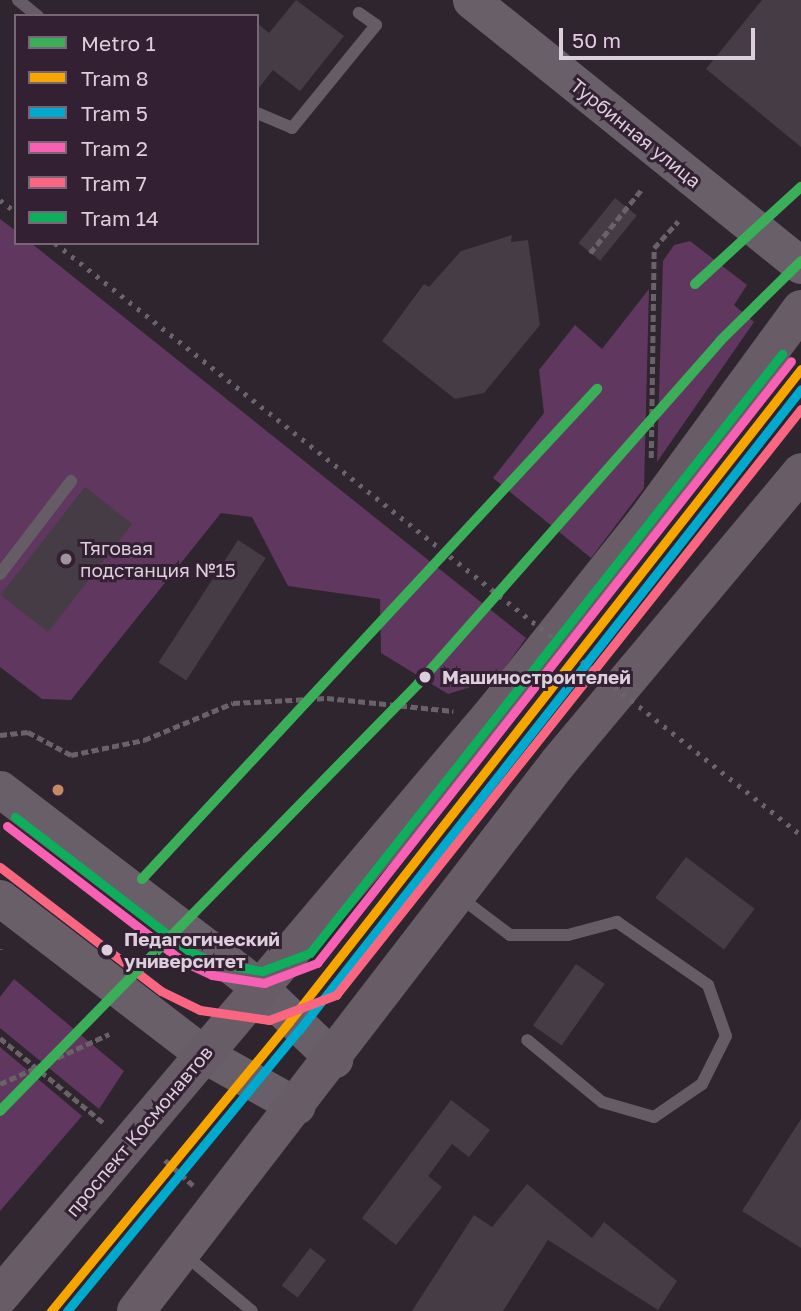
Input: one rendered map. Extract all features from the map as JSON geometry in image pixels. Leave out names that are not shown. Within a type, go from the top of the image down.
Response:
[{"type":"main road","name":"Турбинная улица","points":[[471,0],[801,265]]},
{"type":"main road","name":"проспект Космонавтов","points":[[0,1296],[496,709],[645,522],[801,309]]},
{"type":"main road","points":[[136,1311],[334,1059],[558,763],[710,576],[801,472]]},
{"type":"main road","points":[[0,789],[260,988],[334,1059]]},
{"type":"main road","points":[[0,898],[203,1054],[297,1106]]},
{"type":"lane","points":[[18,0],[36,14]]},
{"type":"lane","points":[[259,114],[292,128],[376,25],[359,13]]},
{"type":"lane","points":[[0,574],[71,481]]},
{"type":"lane","points":[[457,896],[510,935],[568,935],[617,922],[708,985],[726,1036],[702,1084],[654,1117],[602,1101],[527,1040]]},
{"type":"lane","points":[[184,1253],[252,1311]]},
{"type":"path","points":[[590,253],[641,190]]},
{"type":"path","points":[[651,463],[654,248],[678,220]]},
{"type":"path","points":[[0,734],[28,732],[71,755],[144,740],[233,703],[327,698],[458,712]]},
{"type":"path","points":[[0,1084],[109,1034]]},
{"type":"path","points":[[0,1038],[108,1127]]},
{"type":"path","points":[[165,1160],[201,1191]]},
{"type":"shaded area","points":[[0,219],[14,230],[14,245],[34,245],[526,638],[497,679],[448,694],[381,653],[380,599],[288,586],[252,517],[221,513],[71,700],[42,699],[0,667]]},
{"type":"shaded area","points":[[690,241],[747,285],[734,305],[754,322],[657,462],[663,261],[674,245]]},
{"type":"shaded area","points":[[649,289],[644,488],[591,558],[493,478],[544,413],[539,370],[575,325],[602,349]]},
{"type":"shaded area","points":[[14,979],[124,1071],[99,1109],[0,1028],[0,997]]},
{"type":"shaded area","points":[[0,1047],[82,1116],[0,1211]]},
{"type":"building","points":[[296,0],[344,36],[300,91],[273,70],[259,88],[259,25],[269,33]]},
{"type":"building","points":[[762,0],[801,0],[801,147],[706,69]]},
{"type":"building","points":[[615,198],[637,216],[600,261],[578,243]]},
{"type":"building","points":[[512,235],[511,242],[528,240],[540,325],[484,393],[455,399],[382,341],[424,284],[429,287],[461,251]]},
{"type":"building","name":"Тяговая подстанция №15","points":[[85,487],[132,524],[48,632],[1,595]]},
{"type":"building","points":[[238,540],[266,558],[186,680],[158,662]]},
{"type":"building","points":[[686,857],[755,909],[724,949],[655,898]]},
{"type":"building","points":[[576,964],[605,984],[562,1046],[533,1025]]},
{"type":"building","points":[[451,1100],[490,1130],[469,1157],[452,1144],[428,1176],[442,1187],[396,1245],[362,1218]]},
{"type":"building","points":[[801,1119],[801,1248],[742,1211]]},
{"type":"building","points":[[527,1184],[592,1238],[604,1222],[677,1281],[658,1310],[548,1240],[503,1311],[412,1311],[474,1215],[492,1227]]},
{"type":"building","points":[[310,1248],[326,1260],[298,1298],[282,1286]]},
{"type":"railway","points":[[0,200],[14,210]]},
{"type":"railway","points":[[58,245],[801,835]]},
{"type":"metro line","name":"1","points":[[695,284],[801,187]]},
{"type":"metro line","name":"1","points":[[0,1111],[418,684],[720,341],[801,261]]},
{"type":"metro line","name":"1","points":[[142,879],[597,389]]},
{"type":"tram line","name":"14","points":[[15,817],[189,951],[215,963],[262,971],[310,953],[782,354]]},
{"type":"tram line","name":"2","points":[[7,826],[182,961],[212,975],[264,983],[317,963],[791,361]]},
{"type":"tram line","name":"8","points":[[51,1311],[289,1022],[801,369]]},
{"type":"tram line","name":"5","points":[[67,1311],[299,1030],[801,389]]},
{"type":"tram line","name":"7","points":[[0,867],[161,991],[200,1010],[269,1020],[336,995],[801,409]]},
{"type":"place","name":"Тяговая подстанция №15","points":[[66,559]]},
{"type":"place","name":"Машиностроителей","points":[[425,677]]},
{"type":"place","name":"Педагогический университет","points":[[107,950]]}]
